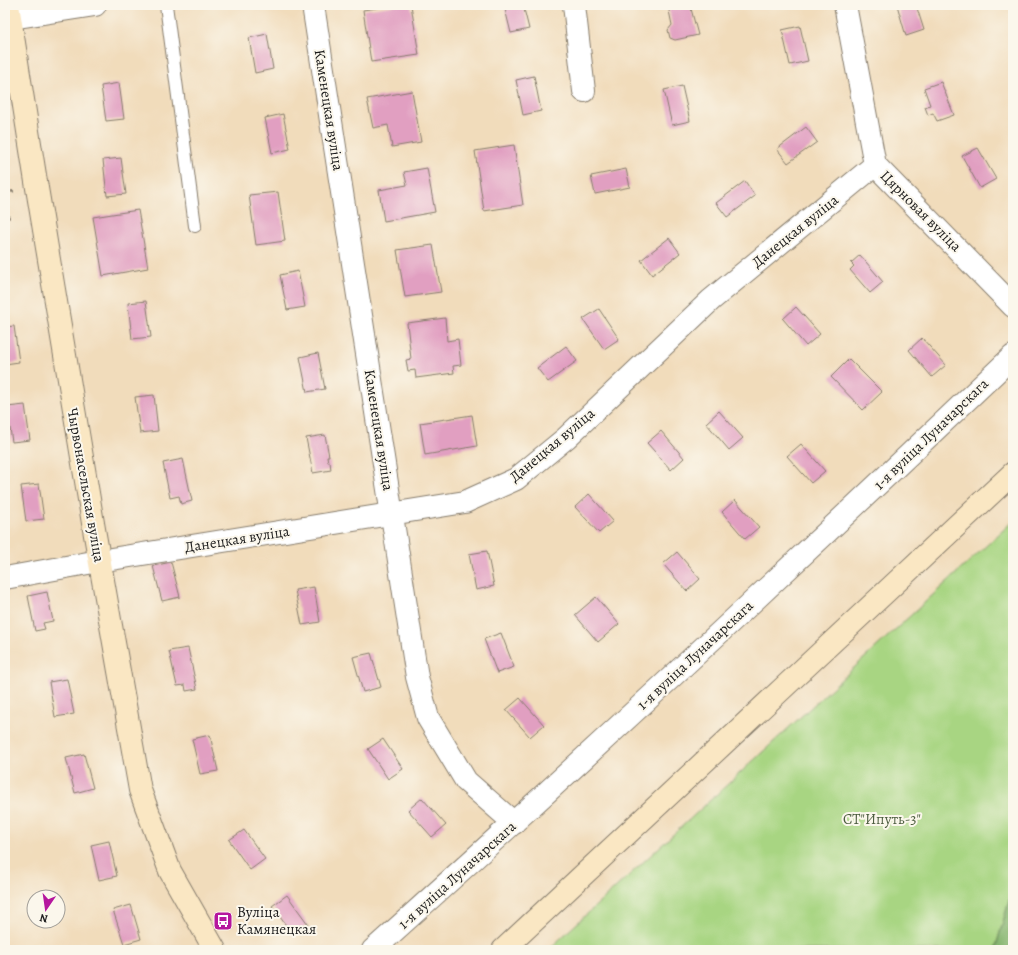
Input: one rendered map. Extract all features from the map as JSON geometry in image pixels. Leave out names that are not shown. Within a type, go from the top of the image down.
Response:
[{"type":"street","points":[[8,14],[95,5]]},
{"type":"street","name":"Каменецкая вуліца","points":[[313,5],[417,677],[428,718],[466,781],[514,823]]},
{"type":"street","points":[[574,5],[584,91]]},
{"type":"street","name":"Цярновая вуліца","points":[[845,5],[875,165],[1013,306]]},
{"type":"street","name":"Чырвонасельская вуліца","points":[[8,14],[99,561],[140,790],[170,872],[215,950]]},
{"type":"street","name":"Данецкая вуліца","points":[[5,578],[99,561],[465,502],[516,480],[566,438],[711,300],[875,165]]},
{"type":"street","name":"1-я вуліца Луначарскага","points":[[372,950],[514,823],[862,500],[1013,356]]},
{"type":"street","points":[[503,950],[1013,473]]},
{"type":"lane","points":[[166,5],[195,226]]},
{"type":"path","points":[[5,192],[9,221]]},
{"type":"green space","name":"СТ\"Ипуть-3\"","points":[[1013,521],[1013,887],[995,950],[548,950]]},
{"type":"green space","points":[[1013,887],[1013,950],[995,950]]},
{"type":"building","points":[[397,5],[411,5],[419,55],[371,62],[363,10]]},
{"type":"building","points":[[504,5],[523,5],[529,29],[511,33]]},
{"type":"building","points":[[690,5],[698,35],[675,40],[670,38],[668,30],[672,25],[668,6]]},
{"type":"building","points":[[897,5],[916,5],[924,30],[906,36]]},
{"type":"building","points":[[800,26],[808,61],[790,65],[782,30]]},
{"type":"building","points":[[267,34],[273,69],[255,73],[249,38]]},
{"type":"building","points":[[534,76],[541,111],[523,115],[516,80]]},
{"type":"building","points":[[941,82],[954,115],[937,121],[933,113],[928,115],[925,107],[930,105],[924,88]]},
{"type":"building","points":[[119,83],[124,119],[106,121],[101,86]]},
{"type":"building","points":[[682,86],[690,121],[672,125],[664,90]]},
{"type":"building","points":[[412,91],[421,142],[392,147],[388,125],[373,128],[367,99]]},
{"type":"building","points":[[283,114],[290,149],[272,153],[265,118]]},
{"type":"building","points":[[806,127],[817,142],[788,163],[777,149]]},
{"type":"building","points":[[514,145],[523,205],[484,211],[475,151]]},
{"type":"building","points":[[978,148],[996,179],[980,188],[962,156]]},
{"type":"building","points":[[121,158],[126,194],[107,196],[103,160]]},
{"type":"building","points":[[427,168],[435,212],[384,221],[379,190],[407,185],[404,172]]},
{"type":"building","points":[[626,169],[630,187],[595,194],[591,176]]},
{"type":"building","points":[[745,181],[755,196],[727,217],[716,203]]},
{"type":"building","points":[[278,192],[285,241],[256,245],[249,195]]},
{"type":"building","points":[[138,210],[148,268],[103,276],[93,217]]},
{"type":"building","points":[[669,238],[680,253],[652,275],[641,260]]},
{"type":"building","points":[[433,245],[441,292],[405,297],[397,250]]},
{"type":"building","points":[[860,255],[883,282],[870,293],[850,270],[854,266],[851,263]]},
{"type":"building","points":[[298,271],[305,307],[287,310],[280,275]]},
{"type":"building","points":[[146,301],[151,337],[132,339],[128,303]]},
{"type":"building","points":[[796,307],[820,334],[806,346],[783,319]]},
{"type":"building","points":[[599,309],[619,339],[604,349],[583,319]]},
{"type":"building","points":[[445,318],[447,341],[458,339],[461,365],[453,366],[454,373],[416,378],[415,370],[408,371],[406,360],[411,359],[407,323]]},
{"type":"building","points":[[14,326],[19,362],[5,364],[5,327]]},
{"type":"building","points":[[922,338],[946,365],[932,377],[909,350]]},
{"type":"building","points":[[566,346],[577,361],[548,382],[537,368]]},
{"type":"building","points":[[318,353],[325,389],[307,392],[300,357]]},
{"type":"building","points":[[849,359],[882,392],[863,410],[831,377]]},
{"type":"building","points":[[154,395],[158,431],[140,433],[135,397]]},
{"type":"building","points":[[25,405],[30,440],[12,442],[7,407]]},
{"type":"building","points":[[719,411],[743,438],[729,450],[706,423]]},
{"type":"building","points":[[472,415],[477,446],[425,455],[420,423]]},
{"type":"building","points":[[661,431],[684,458],[671,470],[647,443]]},
{"type":"building","points":[[325,435],[329,456],[327,456],[328,462],[330,462],[331,470],[313,473],[306,438]]},
{"type":"building","points":[[801,444],[825,471],[811,483],[787,456]]},
{"type":"building","points":[[183,459],[192,501],[181,504],[179,496],[170,498],[163,463]]},
{"type":"building","points":[[39,484],[44,519],[26,521],[21,486]]},
{"type":"building","points":[[589,494],[613,521],[599,533],[575,507]]},
{"type":"building","points":[[735,500],[759,527],[745,539],[722,512]]},
{"type":"building","points":[[487,551],[494,586],[476,590],[469,554]]},
{"type":"building","points":[[677,552],[700,579],[687,591],[663,564]]},
{"type":"building","points":[[171,562],[180,597],[162,601],[153,566]]},
{"type":"building","points":[[314,587],[320,622],[302,625],[295,590]]},
{"type":"building","points":[[47,592],[53,621],[43,623],[45,629],[35,631],[28,596]]},
{"type":"building","points":[[596,597],[619,624],[598,642],[575,615]]},
{"type":"building","points":[[501,633],[514,667],[497,673],[484,639]]},
{"type":"building","points":[[188,648],[197,689],[186,691],[185,685],[177,686],[169,651]]},
{"type":"building","points":[[371,653],[381,687],[363,692],[353,657]]},
{"type":"building","points":[[67,679],[74,714],[55,717],[49,682]]},
{"type":"building","points":[[520,698],[544,725],[530,737],[506,710]]},
{"type":"building","points":[[210,735],[218,771],[200,774],[192,739]]},
{"type":"building","points":[[383,739],[403,769],[388,779],[368,749]]},
{"type":"building","points":[[84,754],[93,788],[75,793],[66,758]]},
{"type":"building","points":[[422,798],[446,825],[432,837],[408,810]]},
{"type":"building","points":[[244,830],[265,859],[250,870],[229,840]]},
{"type":"building","points":[[109,841],[117,876],[99,880],[91,845]]},
{"type":"building","points":[[287,895],[308,924],[293,935],[272,906]]},
{"type":"building","points":[[131,905],[141,939],[124,944],[113,910]]},
{"type":"place","name":"Вуліца Камянецкая","points":[[223,921]]}]
